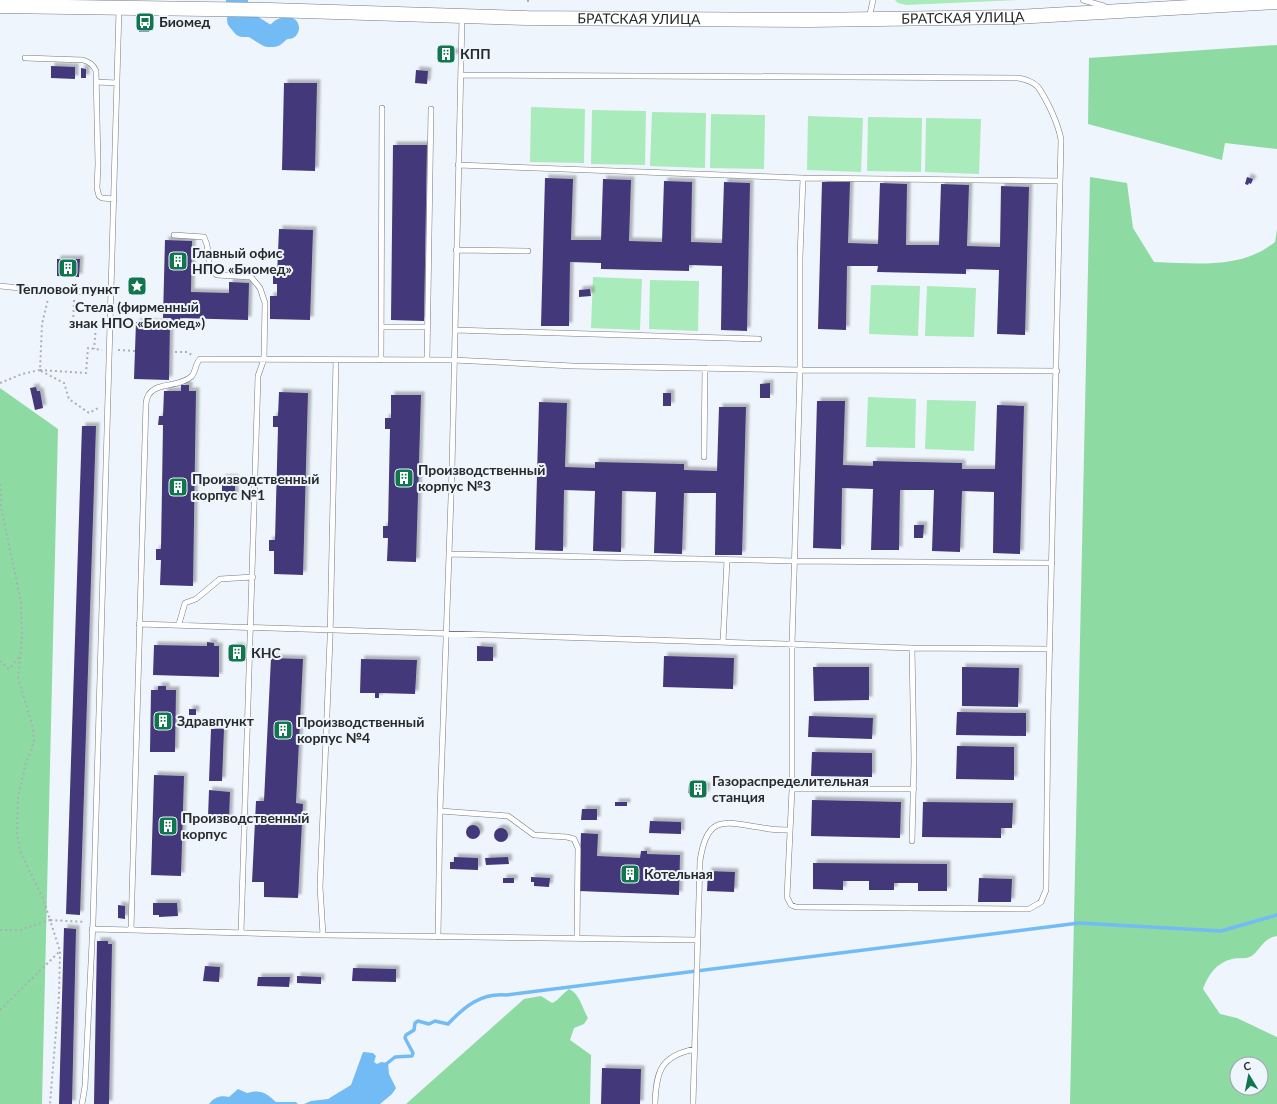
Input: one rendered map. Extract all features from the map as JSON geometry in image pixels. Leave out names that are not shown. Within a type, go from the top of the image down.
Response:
[{"type":"main road","name":"БРАТСКАЯ УЛИЦА","points":[[0,6],[45,4],[119,9],[270,10],[462,16],[868,20],[1015,17],[1277,2]]},
{"type":"lane","points":[[868,20],[873,0]]},
{"type":"lane","points":[[1083,0],[1090,4],[1108,7],[1159,8]]},
{"type":"lane","points":[[166,2],[181,10]]},
{"type":"lane","points":[[82,1104],[85,1086],[93,922],[119,9]]},
{"type":"lane","points":[[438,937],[440,810],[449,554],[462,16]]},
{"type":"lane","points":[[25,58],[83,60],[89,62],[96,71],[97,188],[99,196],[102,198],[114,199]]},
{"type":"lane","points":[[461,75],[1018,78],[1038,87],[1060,130],[1060,181],[1046,890],[1043,899],[1038,905],[1029,909],[796,907],[791,906],[787,897],[792,788],[792,645],[800,370],[800,257],[803,178]]},
{"type":"lane","points":[[96,82],[117,83]]},
{"type":"lane","points":[[381,360],[382,108]]},
{"type":"lane","points":[[427,360],[431,109]]},
{"type":"lane","points":[[458,165],[803,178],[1060,181]]},
{"type":"lane","points":[[174,235],[204,237],[207,245],[208,266],[213,273],[223,276],[248,276],[256,282],[262,292],[265,303],[264,359],[258,376],[242,933]]},
{"type":"lane","points":[[456,250],[528,252]]},
{"type":"lane","points":[[0,286],[50,291],[112,292]]},
{"type":"lane","points":[[382,327],[427,327]]},
{"type":"lane","points":[[454,330],[759,339]]},
{"type":"lane","points":[[131,930],[147,396],[153,389],[168,387],[191,376],[194,372],[195,365],[200,359],[453,360],[573,366],[1057,372]]},
{"type":"lane","points":[[323,935],[320,887],[330,629],[336,360]]},
{"type":"lane","points":[[704,457],[705,368]]},
{"type":"lane","points":[[449,554],[727,560],[1052,563]]},
{"type":"lane","points":[[723,642],[727,560]]},
{"type":"lane","points":[[179,624],[185,603],[196,599],[220,579],[253,577]]},
{"type":"lane","points":[[139,624],[179,624],[792,645],[1050,649]]},
{"type":"lane","points":[[912,648],[914,789],[912,841]]},
{"type":"lane","points":[[792,788],[914,789]]},
{"type":"lane","points":[[440,810],[508,816],[534,835],[567,836],[574,839],[578,848],[577,938]]},
{"type":"lane","points":[[693,1104],[700,860],[703,843],[709,831],[713,827],[726,822],[789,830]]},
{"type":"lane","points":[[92,930],[438,937],[697,940]]},
{"type":"lane","points":[[655,1104],[656,1084],[658,1074],[662,1067],[668,1060],[676,1055],[695,1049]]},
{"type":"path","points":[[40,370],[42,324],[50,291]]},
{"type":"path","points":[[75,292],[74,325],[96,326],[94,349]]},
{"type":"path","points":[[0,383],[22,374],[40,370],[86,373],[88,348],[135,351]]},
{"type":"path","points":[[170,352],[187,352],[200,359]]},
{"type":"path","points":[[40,370],[64,383],[69,399],[89,413],[109,402]]},
{"type":"path","points":[[0,484],[1,507],[21,602],[18,678],[33,728],[34,740],[26,762],[18,797],[17,833],[20,850],[44,901],[60,951],[59,995],[50,1104]]},
{"type":"path","points":[[0,661],[9,669],[20,655]]},
{"type":"path","points":[[0,930],[20,930],[50,920],[93,922]]},
{"type":"path","points":[[0,1010],[60,951]]},
{"type":"green space","points":[[895,0],[1020,0],[906,5],[898,3]]},
{"type":"green space","points":[[1277,45],[1277,149],[1225,143],[1222,160],[1088,124],[1089,58]]},
{"type":"green space","points":[[531,107],[585,109],[584,163],[530,162]]},
{"type":"green space","points":[[592,110],[646,111],[645,165],[591,164]]},
{"type":"green space","points":[[652,112],[706,113],[705,168],[650,166]]},
{"type":"green space","points":[[711,114],[765,115],[764,169],[710,168]]},
{"type":"green space","points":[[808,116],[863,118],[861,172],[807,170]]},
{"type":"green space","points":[[868,117],[922,118],[921,172],[867,171]]},
{"type":"green space","points":[[926,118],[981,119],[979,174],[925,172]]},
{"type":"green space","points":[[1090,177],[1127,183],[1133,228],[1154,262],[1218,263],[1248,257],[1262,251],[1275,242],[1277,229],[1277,936],[1266,941],[1251,957],[1232,959],[1221,963],[1210,974],[1203,989],[1220,1014],[1237,1018],[1277,1037],[1277,1104],[1070,1104]]},
{"type":"green space","points":[[593,277],[642,279],[640,330],[591,328]]},
{"type":"green space","points":[[650,280],[699,281],[698,331],[649,329]]},
{"type":"green space","points":[[871,285],[920,286],[918,336],[869,334]]},
{"type":"green space","points":[[927,286],[976,288],[974,337],[925,336]]},
{"type":"green space","points":[[0,388],[58,429],[42,1104],[0,1104]]},
{"type":"green space","points":[[868,397],[916,399],[915,448],[866,447]]},
{"type":"green space","points":[[927,400],[976,401],[974,451],[925,449]]},
{"type":"green space","points":[[569,989],[576,994],[588,1018],[584,1024],[574,1028],[570,1040],[591,1055],[590,1104],[406,1104],[524,999],[541,996],[552,1003]]},
{"type":"water","points":[[363,1052],[373,1053],[376,1056],[374,1062],[377,1064],[381,1062],[388,1063],[389,1074],[396,1088],[392,1094],[380,1104],[304,1104],[311,1101],[328,1099],[351,1085]]},
{"type":"water","points":[[238,1089],[247,1093],[256,1091],[263,1093],[276,1102],[296,1102],[298,1104],[209,1104],[218,1097],[229,1097]]},
{"type":"building","points":[[139,27],[149,27],[149,32],[139,32]]},
{"type":"building","name":"КПП","points":[[437,49],[447,49],[447,52],[455,52],[455,57],[438,59]]},
{"type":"building","points":[[51,66],[75,67],[75,79],[51,78]]},
{"type":"building","points":[[81,68],[86,69],[86,78],[81,78]]},
{"type":"building","points":[[416,70],[428,71],[427,84],[415,83]]},
{"type":"building","points":[[284,83],[317,83],[315,171],[282,170]]},
{"type":"building","points":[[393,145],[427,145],[424,321],[391,320]]},
{"type":"building","points":[[1247,177],[1253,179],[1251,184],[1249,183],[1248,185],[1245,184]]},
{"type":"building","points":[[545,178],[573,179],[571,240],[601,240],[603,179],[631,180],[629,241],[662,242],[664,181],[692,182],[691,242],[722,243],[724,182],[750,183],[747,331],[721,330],[722,266],[689,265],[689,271],[601,269],[601,263],[570,262],[569,326],[541,326]]},
{"type":"building","points":[[822,182],[850,182],[848,243],[878,244],[880,183],[907,184],[906,245],[939,245],[941,184],[969,185],[967,246],[1000,247],[1001,186],[1029,187],[1025,335],[997,334],[999,270],[966,269],[966,274],[877,272],[878,266],[847,266],[846,330],[818,329]]},
{"type":"building","points":[[279,229],[313,230],[310,320],[270,319],[270,296],[277,296],[277,284],[273,284],[273,276],[277,276]]},
{"type":"building","name":"Главный офис НПО «Биомед»","points":[[165,240],[192,241],[191,292],[229,293],[229,282],[249,283],[248,320],[180,318],[180,323],[171,323],[171,318],[163,318]]},
{"type":"building","name":"Тепловой пункт","points":[[57,259],[80,259],[79,277],[57,276]]},
{"type":"building","points":[[590,289],[591,296],[579,297],[579,290]]},
{"type":"building","points":[[136,322],[170,323],[169,380],[134,379]]},
{"type":"building","points":[[770,383],[770,398],[760,398],[760,384]]},
{"type":"building","name":"Производственный корпус №1","points":[[181,385],[189,385],[189,391],[196,391],[193,586],[160,585],[161,560],[156,560],[156,549],[161,549],[163,425],[158,425],[159,416],[163,416],[164,391],[181,391]]},
{"type":"building","points":[[36,387],[37,391],[40,391],[43,408],[35,410],[30,388]]},
{"type":"building","points":[[279,392],[308,393],[303,575],[274,574],[274,551],[269,551],[269,540],[275,540],[278,427],[273,427],[273,416],[278,416]]},
{"type":"building","points":[[663,393],[671,393],[671,406],[663,406]]},
{"type":"building","name":"Производственный корпус №3","points":[[391,395],[421,395],[416,562],[387,561],[388,538],[383,538],[383,526],[388,526],[390,429],[385,429],[385,418],[391,418]]},
{"type":"building","points":[[817,401],[845,401],[843,465],[873,466],[873,461],[962,463],[962,469],[995,469],[997,405],[1024,406],[1020,554],[993,553],[994,492],[962,491],[960,552],[932,551],[934,490],[900,490],[899,550],[871,550],[873,489],[842,488],[841,549],[813,548]]},
{"type":"building","points":[[539,402],[567,403],[565,467],[595,468],[595,462],[684,464],[684,470],[717,471],[719,407],[746,407],[742,555],[715,555],[716,493],[684,493],[682,554],[654,553],[656,492],[622,491],[621,552],[593,551],[595,491],[564,490],[563,551],[535,550]]},
{"type":"building","points":[[82,426],[96,426],[80,915],[66,914]]},
{"type":"building","points":[[222,478],[235,478],[235,500],[222,500]]},
{"type":"building","points":[[914,525],[924,525],[923,538],[914,538]]},
{"type":"building","points":[[207,642],[214,643],[214,646],[219,646],[219,677],[153,675],[154,645],[207,646]]},
{"type":"building","name":"КНС","points":[[234,646],[240,646],[244,650],[244,656],[240,660],[234,660],[230,656],[230,650]]},
{"type":"building","points":[[477,646],[493,647],[493,661],[477,661]]},
{"type":"building","points":[[664,656],[734,658],[733,689],[663,687]]},
{"type":"building","name":"Производственный корпус №4","points":[[271,658],[303,659],[296,803],[303,804],[298,898],[264,897],[264,882],[252,882],[256,801],[264,801]]},
{"type":"building","points":[[361,659],[417,660],[415,694],[379,693],[379,698],[375,698],[375,693],[360,693]]},
{"type":"building","points":[[813,667],[869,667],[869,700],[814,701]]},
{"type":"building","points":[[962,667],[1019,668],[1018,707],[962,706]]},
{"type":"building","name":"Здравпункт","points":[[158,686],[166,686],[166,690],[176,690],[175,752],[150,752],[151,690],[158,690]]},
{"type":"building","points":[[189,709],[196,709],[196,715],[189,715]]},
{"type":"building","points":[[957,712],[1026,713],[1026,736],[956,735]]},
{"type":"building","points":[[809,716],[873,718],[872,739],[808,737]]},
{"type":"building","points":[[211,729],[224,729],[222,781],[209,781]]},
{"type":"building","points":[[957,746],[1014,747],[1014,780],[956,779]]},
{"type":"building","points":[[812,752],[872,753],[872,777],[811,776]]},
{"type":"building","name":"Производственный корпус","points":[[154,775],[184,776],[181,876],[151,875]]},
{"type":"building","name":"Газораспределительная станция","points":[[689,784],[707,786],[706,795],[688,793]]},
{"type":"building","points":[[209,790],[230,792],[229,819],[208,817]]},
{"type":"building","points":[[812,800],[901,802],[900,838],[811,836]]},
{"type":"building","points":[[615,802],[627,802],[627,806],[615,806]]},
{"type":"building","points":[[923,802],[1013,803],[1012,828],[1001,828],[1001,838],[922,837]]},
{"type":"building","points":[[582,809],[597,809],[597,820],[581,820]]},
{"type":"building","points":[[650,821],[681,822],[681,834],[649,833]]},
{"type":"building","points":[[473,825],[478,827],[480,832],[478,837],[473,839],[468,837],[466,832],[468,827]]},
{"type":"building","points":[[501,828],[506,830],[508,835],[506,840],[501,842],[496,840],[494,835],[496,830]]},
{"type":"building","name":"Котельная","points":[[581,833],[598,834],[597,856],[640,858],[641,851],[647,851],[647,854],[680,855],[679,895],[579,891]]},
{"type":"building","points":[[454,857],[478,858],[478,870],[450,869],[450,862],[454,862]]},
{"type":"building","points":[[508,857],[509,864],[486,865],[485,858]]},
{"type":"building","points":[[813,863],[947,864],[947,891],[918,891],[918,883],[894,883],[894,890],[869,890],[869,881],[843,881],[843,890],[813,889]]},
{"type":"building","points":[[708,871],[735,872],[734,892],[707,891]]},
{"type":"building","points":[[531,877],[550,878],[549,887],[534,886],[534,882],[531,882]]},
{"type":"building","points":[[503,878],[514,878],[514,883],[503,883]]},
{"type":"building","points":[[979,878],[1012,879],[1011,902],[978,902]]},
{"type":"building","points":[[153,903],[177,903],[178,916],[159,917],[159,915],[153,915]]},
{"type":"building","points":[[118,905],[125,906],[125,919],[118,918]]},
{"type":"building","points":[[64,928],[76,929],[72,1104],[59,1104]]},
{"type":"building","points":[[97,941],[108,941],[108,944],[112,944],[109,1104],[94,1104]]},
{"type":"building","points":[[205,966],[220,967],[219,982],[203,981]]},
{"type":"building","points":[[353,968],[396,969],[396,982],[352,981]]},
{"type":"building","points":[[297,976],[321,977],[321,984],[297,983]]},
{"type":"building","points":[[258,977],[290,977],[289,987],[257,986]]},
{"type":"building","points":[[602,1068],[641,1069],[640,1104],[601,1104]]},
{"type":"waterway","points":[[238,20],[243,26],[252,26],[268,36],[274,36],[282,29],[288,28]]},
{"type":"waterway","points":[[385,1065],[395,1057],[412,1056],[413,1053],[405,1038],[406,1035],[414,1030],[415,1023],[418,1021],[429,1024],[435,1021],[448,1024],[467,1006],[489,996],[1079,923],[1221,931],[1277,915]]},
{"type":"place","name":"Биомед","points":[[145,22]]},
{"type":"place","name":"КПП","points":[[446,54]]},
{"type":"place","name":"Главный офис НПО «Биомед»","points":[[178,261]]},
{"type":"place","name":"Тепловой пункт","points":[[68,268]]},
{"type":"place","name":"Стела (фирменный знак НПО «Биомед»)","points":[[137,286]]},
{"type":"place","name":"Производственный корпус №3","points":[[404,478]]},
{"type":"place","name":"Производственный корпус №1","points":[[178,487]]},
{"type":"place","name":"КНС","points":[[237,653]]},
{"type":"place","name":"Здравпункт","points":[[163,721]]},
{"type":"place","name":"Производственный корпус №4","points":[[283,730]]},
{"type":"place","name":"Газораспределительная станция","points":[[698,789]]},
{"type":"place","name":"Производственный корпус","points":[[168,826]]},
{"type":"place","name":"Котельная","points":[[630,874]]}]
